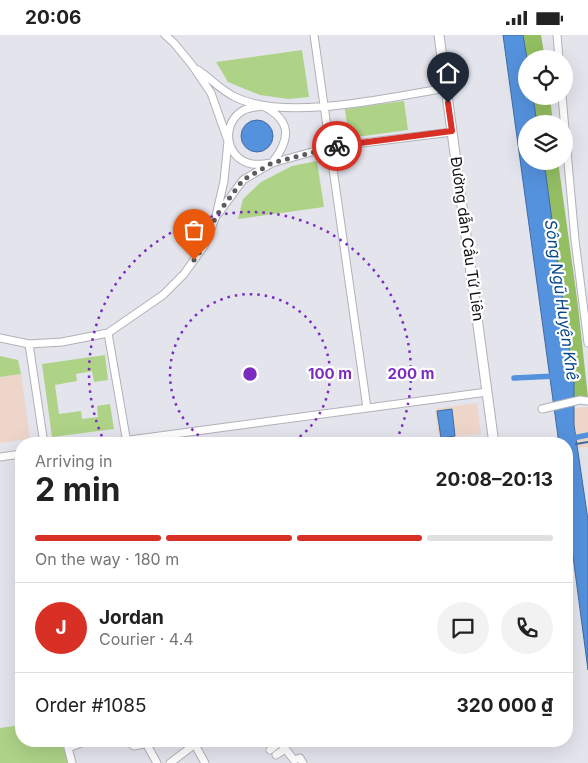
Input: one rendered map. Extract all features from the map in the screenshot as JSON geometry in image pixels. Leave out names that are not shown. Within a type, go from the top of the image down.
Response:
[{"type":"main road","name":"Đường dẫn Cầu Tứ Liên","points":[[439,35],[493,437]]},
{"type":"street","points":[[165,35],[192,65],[211,93],[228,141],[236,155],[243,161],[252,164],[272,163],[330,147],[452,131]]},
{"type":"street","points":[[314,35],[367,408]]},
{"type":"street","points":[[557,35],[558,50]]},
{"type":"street","points":[[192,65],[234,97],[263,107],[278,116],[286,132],[282,149],[272,163],[243,180],[216,216]]},
{"type":"street","points":[[0,338],[29,345],[62,342],[108,333],[164,295],[184,274],[204,246],[216,216],[224,181],[229,130],[232,121],[245,109],[263,107],[324,107],[446,88]]},
{"type":"street","points":[[563,105],[575,240],[588,343]]},
{"type":"street","points":[[108,333],[126,437]]},
{"type":"street","points":[[29,345],[43,437]]},
{"type":"street","points":[[162,437],[487,392]]},
{"type":"street","points":[[542,409],[584,400]]},
{"type":"street","points":[[0,457],[15,455]]},
{"type":"street","points":[[70,747],[68,748],[72,763]]},
{"type":"street","points":[[148,747],[157,763]]},
{"type":"street","points":[[170,763],[192,747]]},
{"type":"street","points":[[199,747],[205,763]]},
{"type":"street","points":[[270,750],[276,747]]},
{"type":"street","points":[[276,755],[280,747]]},
{"type":"street","points":[[283,747],[294,760],[300,759],[303,763]]},
{"type":"shaded area","points":[[21,374],[30,437],[15,437],[15,441],[0,443],[0,377]]},
{"type":"shaded area","points":[[477,403],[481,434],[439,437],[435,409]]},
{"type":"shaded area","points":[[588,407],[588,447],[577,448],[574,408]]},
{"type":"green space","points":[[523,35],[541,35],[544,50],[526,50]]},
{"type":"green space","points":[[302,50],[309,97],[288,99],[260,95],[228,82],[216,62]]},
{"type":"green space","points":[[404,101],[408,130],[349,138],[345,109]]},
{"type":"green space","points":[[534,105],[551,105],[552,115],[536,115]]},
{"type":"green space","points":[[317,161],[324,207],[238,219],[243,199],[261,182],[292,166]]},
{"type":"green space","points":[[545,170],[559,170],[578,306],[588,398],[574,398],[574,383]]},
{"type":"green space","points":[[105,355],[108,380],[94,382],[92,371],[76,374],[77,381],[55,385],[59,414],[81,411],[82,419],[98,417],[97,406],[110,404],[114,429],[52,437],[42,364]]},
{"type":"green space","points":[[0,356],[18,360],[21,374],[0,377]]},
{"type":"green space","points":[[15,726],[15,747],[69,747],[72,763],[0,763],[0,728]]},
{"type":"water","name":"Sông Ngũ Huyện Khê","points":[[503,35],[523,35],[526,50],[518,50],[518,105],[534,105],[536,115],[518,115],[518,145]]},
{"type":"water","points":[[257,120],[263,121],[268,125],[272,130],[272,142],[268,147],[263,151],[257,152],[251,151],[246,147],[242,142],[241,136],[242,130],[246,125],[251,121]]},
{"type":"water","name":"Sông Ngũ Huyện Khê","points":[[521,170],[545,170],[574,383],[574,425],[588,520],[588,670],[573,556],[573,437],[558,437]]},
{"type":"water","points":[[452,409],[455,436],[441,437],[437,411]]},
{"type":"waterway","points":[[514,378],[556,376]]},
{"type":"waterway","points":[[573,438],[588,435]]},
{"type":"waterway","points":[[576,444],[588,442]]},
{"type":"way so far","points":[[194,260],[204,246],[216,216],[243,180],[272,163],[337,146]]},
{"type":"route","points":[[337,146],[452,131],[448,103]]}]
